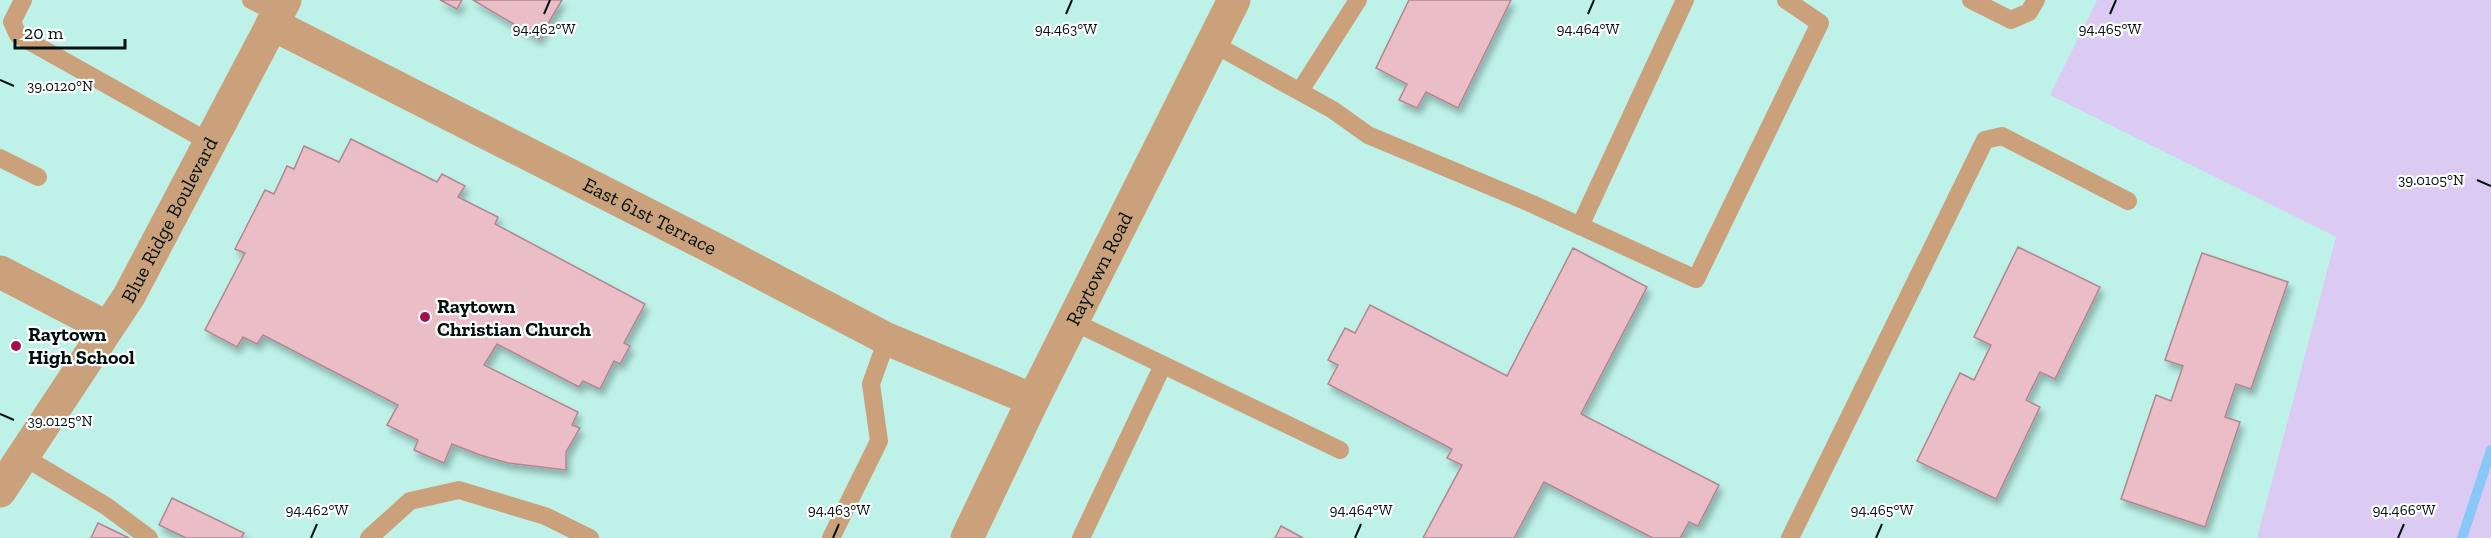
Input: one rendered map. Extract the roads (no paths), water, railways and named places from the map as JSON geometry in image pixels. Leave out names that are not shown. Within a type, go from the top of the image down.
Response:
[{"type":"street","name":"Raytown Road","points":[[967,538],[1072,321],[1234,0]]},
{"type":"street","name":"Blue Ridge Boulevard","points":[[0,491],[106,327],[129,296],[209,142],[271,9]]},
{"type":"street","name":"East 61st Terrace","points":[[271,9],[715,249],[887,339],[1033,400]]},
{"type":"street","points":[[0,272],[106,327]]},
{"type":"lane","points":[[22,0],[12,22],[18,35],[209,142]]},
{"type":"lane","points":[[1300,91],[1358,0]]},
{"type":"lane","points":[[1580,226],[1685,0]]},
{"type":"lane","points":[[1212,43],[1333,110],[1368,135],[1580,226],[1696,279],[1820,23],[1786,0]]},
{"type":"lane","points":[[1971,0],[2011,20],[2030,12],[2036,0]]},
{"type":"lane","points":[[1790,538],[1985,140],[2002,136],[2128,201]]},
{"type":"lane","points":[[0,158],[38,177]]},
{"type":"lane","points":[[1072,321],[1340,450]]},
{"type":"lane","points":[[831,538],[879,441],[871,384],[887,339]]},
{"type":"lane","points":[[1081,538],[1163,365]]},
{"type":"lane","points":[[24,457],[106,506],[149,538]]},
{"type":"lane","points":[[369,538],[410,501],[459,490],[545,516],[590,538]]},
{"type":"waterway","points":[[2462,538],[2491,450]]},
{"type":"place","name":"Raytown Christian Church","points":[[425,317]]},
{"type":"place","name":"Raytown High School","points":[[16,346]]}]
